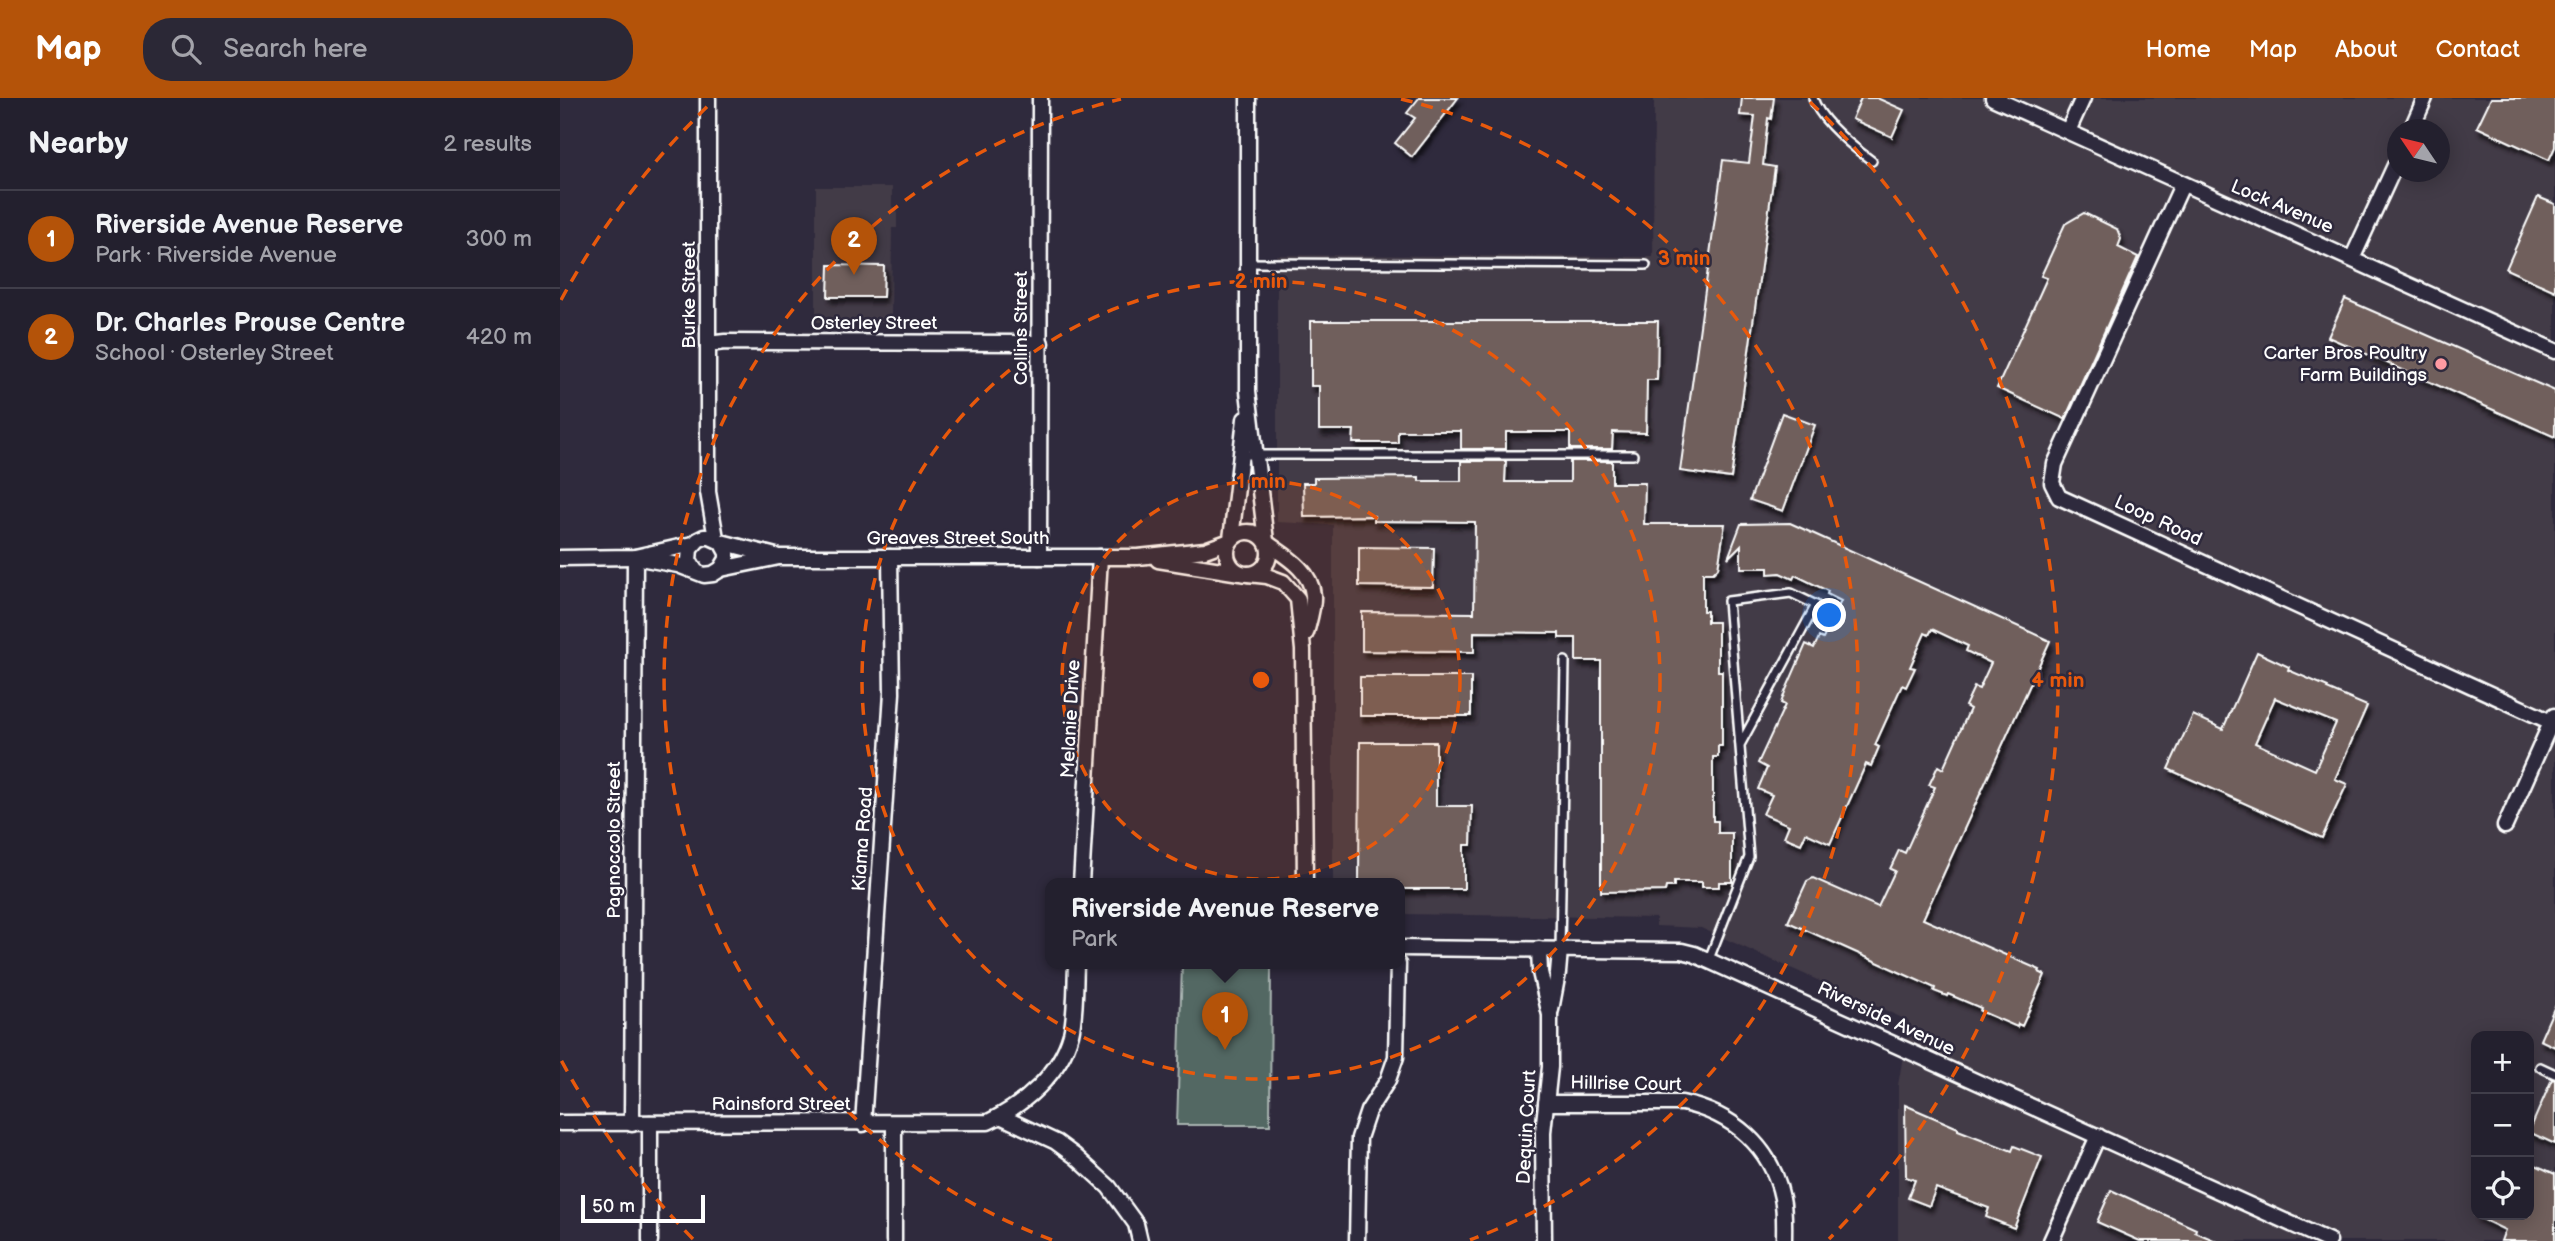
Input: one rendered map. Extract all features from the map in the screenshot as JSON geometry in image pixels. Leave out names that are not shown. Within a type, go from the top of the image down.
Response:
[{"type":"street","name":"Burke Street","points":[[708,98],[708,492],[718,540]]},
{"type":"street","name":"Collins Street","points":[[1039,557],[1040,98]]},
{"type":"street","points":[[1248,98],[1248,455],[1227,557],[1233,569],[1283,582],[1298,598],[1303,650],[1305,878]]},
{"type":"street","name":"Lock Avenue","points":[[1993,98],[2555,351]]},
{"type":"street","points":[[2068,131],[2083,98]]},
{"type":"street","points":[[2416,119],[2425,98]]},
{"type":"street","points":[[2352,259],[2387,182]]},
{"type":"street","name":"Loop Road","points":[[2182,185],[2054,464],[2052,483],[2059,497],[2553,719],[2505,826]]},
{"type":"street","name":"Osterley Street","points":[[708,344],[1041,343]]},
{"type":"street","points":[[1244,574],[1256,573],[1267,563],[1269,555],[1248,455]]},
{"type":"street","name":"Burke Street","points":[[696,542],[708,492]]},
{"type":"street","points":[[1231,540],[1237,534],[1250,531],[1257,533],[1309,578],[1313,596],[1303,650]]},
{"type":"street","points":[[560,558],[635,557],[709,575],[725,565],[727,552],[718,540],[704,537],[696,542],[635,557]]},
{"type":"street","name":"Greaves Street South","points":[[718,540],[779,556]]},
{"type":"street","name":"Greaves Street South","points":[[721,569],[779,556],[1138,557],[1205,550],[1231,540]]},
{"type":"street","points":[[695,570],[689,554],[696,542]]},
{"type":"street","name":"Pagnoccolo Street","points":[[632,1124],[635,557]]},
{"type":"street","name":"Kiama Road","points":[[863,1124],[892,693],[890,557]]},
{"type":"street","name":"Melanie Drive","points":[[1081,878],[1100,557]]},
{"type":"street","name":"Greaves Street South","points":[[1138,557],[1244,574]]},
{"type":"street","name":"Riverside Avenue","points":[[1405,948],[1682,951],[1709,959],[2329,1241]]},
{"type":"street","name":"Dequin Court","points":[[1538,950],[1550,1014]]},
{"type":"street","name":"Dequin Court","points":[[1544,1241],[1543,1132],[1550,1067],[1550,1014],[1560,950]]},
{"type":"street","points":[[1076,969],[1071,1032],[1063,1056],[1051,1075],[1000,1116],[1056,1142],[1110,1187],[1136,1224],[1140,1241]]},
{"type":"street","points":[[1357,1241],[1359,1138],[1364,1119],[1388,1080],[1396,1057],[1398,969]]},
{"type":"street","name":"Hillrise Court","points":[[1546,1103],[1682,1103],[1721,1116],[1740,1128],[1756,1144],[1776,1177],[1783,1201],[1784,1241]]},
{"type":"street","name":"Rainsford Street","points":[[560,1124],[894,1124],[988,1122],[1000,1116]]},
{"type":"street","points":[[650,1123],[650,1241]]},
{"type":"street","points":[[894,1124],[894,1241]]},
{"type":"street","points":[[2051,1241],[2098,1136]]},
{"type":"lane","points":[[1813,98],[1817,110],[1872,161]]},
{"type":"lane","points":[[1248,264],[1646,265]]},
{"type":"lane","points":[[1248,455],[1633,455]]},
{"type":"lane","points":[[1709,959],[1749,857],[1728,601],[1791,593],[1816,605],[1740,745]]},
{"type":"lane","points":[[1560,950],[1565,661]]},
{"type":"lane","points":[[2540,1067],[2555,1074]]},
{"type":"shaded area","points":[[1654,98],[2555,98],[2555,1241],[1898,1241],[1898,1085],[1909,1021],[1701,928],[1656,926],[1656,918],[1405,914],[1405,878],[1333,878],[1333,525],[1277,522],[1277,255],[1653,257]]},
{"type":"shaded area","points":[[816,187],[892,187],[892,207],[897,208],[897,228],[892,228],[891,322],[816,322]]},
{"type":"green space","points":[[1182,969],[1271,969],[1270,1125],[1177,1125]]},
{"type":"building","points":[[1419,98],[1458,98],[1412,157],[1395,143],[1415,118],[1407,113]]},
{"type":"building","points":[[1742,98],[1774,98],[1771,119],[1768,118],[1763,165],[1775,167],[1731,478],[1680,471],[1723,160],[1749,163],[1755,116],[1740,115]]},
{"type":"building","points":[[1861,98],[1877,98],[1904,110],[1892,137],[1852,119]]},
{"type":"building","points":[[2491,98],[2555,98],[2555,147],[2549,160],[2477,127]]},
{"type":"building","points":[[2538,197],[2555,204],[2555,291],[2506,269]]},
{"type":"building","points":[[2084,213],[2117,229],[2121,239],[2118,247],[2138,257],[2065,419],[1997,388],[2047,278],[2041,276],[2065,224]]},
{"type":"building","points":[[829,265],[884,266],[883,297],[828,297]]},
{"type":"building","name":"Carter Bros Poultry Farm Buildings","points":[[2345,299],[2555,391],[2555,437],[2328,337]]},
{"type":"building","points":[[1311,321],[1658,321],[1657,380],[1647,380],[1646,433],[1613,432],[1612,449],[1570,449],[1570,432],[1506,432],[1506,449],[1461,449],[1461,431],[1398,431],[1398,443],[1353,443],[1354,430],[1319,430],[1319,386],[1311,386]]},
{"type":"building","points":[[1782,413],[1815,425],[1783,511],[1750,500]]},
{"type":"building","points":[[1461,461],[1506,461],[1505,482],[1570,482],[1570,461],[1612,461],[1612,483],[1645,483],[1644,524],[1725,524],[1718,568],[1713,573],[1703,573],[1703,611],[1707,611],[1707,622],[1718,622],[1718,671],[1722,671],[1722,746],[1718,746],[1718,757],[1713,757],[1713,821],[1718,821],[1718,833],[1732,833],[1732,882],[1719,882],[1719,887],[1702,887],[1702,882],[1674,882],[1674,887],[1666,887],[1665,891],[1601,892],[1601,661],[1576,661],[1576,638],[1559,638],[1559,633],[1474,632],[1474,652],[1362,651],[1362,612],[1474,613],[1475,522],[1374,521],[1374,516],[1304,517],[1303,483],[1314,483],[1314,478],[1419,477],[1419,481],[1461,481]]},
{"type":"building","points":[[1790,523],[2050,641],[1923,919],[2040,970],[2039,972],[2045,975],[2022,1026],[2018,1024],[2017,1027],[1980,1011],[1981,1008],[1934,991],[1935,988],[1788,922],[1807,881],[1813,878],[1878,907],[1895,871],[1890,869],[1899,850],[1905,853],[1935,787],[1929,785],[1938,766],[1943,769],[1970,709],[1965,706],[1974,687],[1979,689],[1991,663],[1966,651],[1968,646],[1932,629],[1929,635],[1925,633],[1910,667],[1915,668],[1906,687],[1902,685],[1875,745],[1879,747],[1871,766],[1866,764],[1830,844],[1806,833],[1801,844],[1784,837],[1789,825],[1763,814],[1772,795],[1758,789],[1767,768],[1758,763],[1785,705],[1781,703],[1806,644],[1814,648],[1819,637],[1823,639],[1841,601],[1827,594],[1828,591],[1795,575],[1793,579],[1780,573],[1768,574],[1768,568],[1741,568],[1741,545],[1728,558],[1741,524]]},
{"type":"building","points":[[1359,547],[1434,548],[1433,587],[1359,586]]},
{"type":"building","points":[[2257,652],[2289,667],[2288,670],[2367,706],[2335,779],[2347,784],[2322,838],[2168,769],[2193,715],[2223,729]],"holes":[[[2275,698],[2336,723],[2315,770],[2255,743]]]},
{"type":"building","points":[[1360,677],[1471,677],[1471,716],[1360,716]]},
{"type":"building","points":[[1360,742],[1436,742],[1436,806],[1472,806],[1471,845],[1464,845],[1464,889],[1405,889],[1405,878],[1359,878]]},
{"type":"building","points":[[2555,1006],[2555,1047],[2540,1040]]},
{"type":"building","points":[[2552,1079],[2555,1080],[2555,1144],[2534,1134],[2534,1120]]},
{"type":"building","points":[[1905,1105],[2012,1151],[2014,1146],[2042,1157],[2014,1228],[1986,1217],[1989,1208],[1936,1188],[1929,1206],[1908,1198],[1915,1180],[1906,1177]]},
{"type":"building","points":[[2534,1164],[2555,1174],[2555,1241],[2501,1241],[2505,1230],[2484,1220],[2534,1220]]},
{"type":"building","points":[[2111,1190],[2216,1241],[2140,1241],[2097,1222]]},
{"type":"place","name":"Dr. Charles Prouse Centre","points":[[854,275]]},
{"type":"place","name":"Carter Bros Poultry Farm Buildings","points":[[2441,364]]},
{"type":"place","name":"Riverside Avenue Reserve","points":[[1225,1050]]}]
